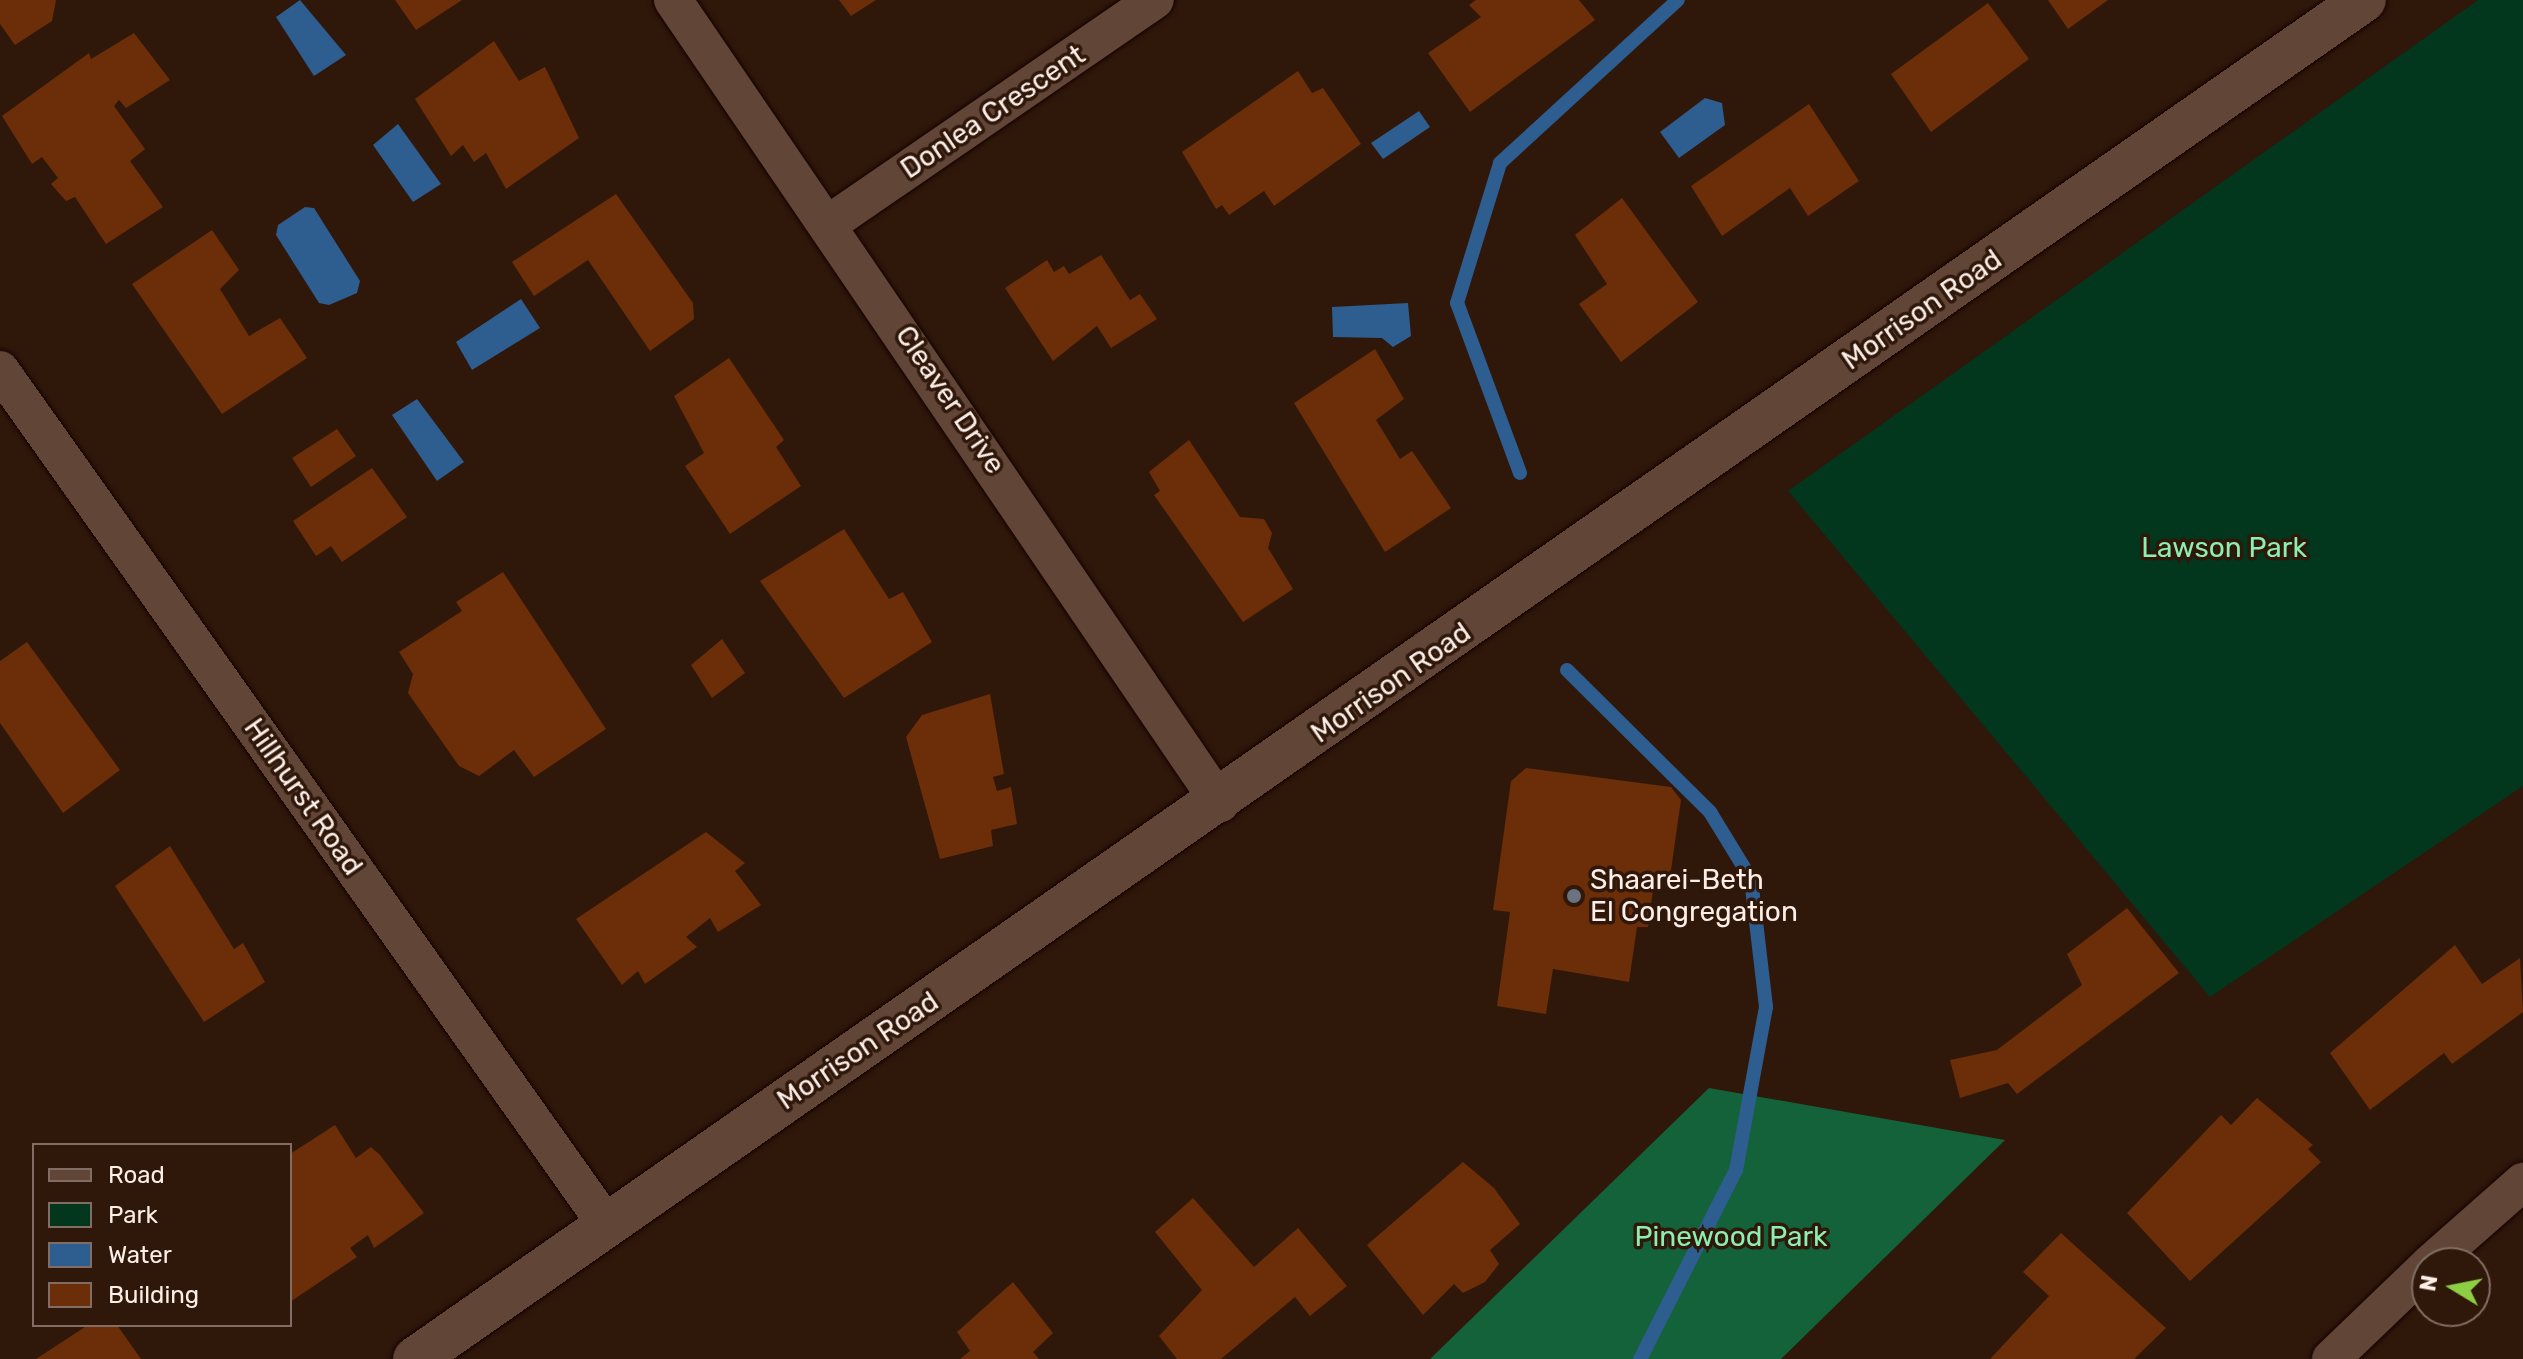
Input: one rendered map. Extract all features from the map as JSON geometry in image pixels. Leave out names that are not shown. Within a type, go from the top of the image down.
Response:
[{"type":"street","name":"Cleaver Drive","points":[[673,0],[830,223],[1220,803]]},
{"type":"street","name":"Donlea Crescent","points":[[830,223],[1155,0]]},
{"type":"street","name":"Morrison Road","points":[[415,1359],[606,1224],[1220,803],[2364,0]]},
{"type":"street","name":"Hillhurst Road","points":[[0,370],[606,1224]]},
{"type":"street","points":[[2449,1247],[2523,1182]]},
{"type":"street","points":[[2331,1359],[2411,1282]]},
{"type":"green space","name":"Lawson Park","points":[[2478,0],[2523,0],[2523,786],[2210,997],[1788,491]]},
{"type":"green space","name":"Pinewood Park","points":[[1709,1088],[2005,1140],[1781,1359],[1430,1359]]},
{"type":"water","points":[[300,0],[346,55],[314,76],[276,17]]},
{"type":"water","points":[[1705,98],[1722,103],[1725,125],[1679,158],[1660,132]]},
{"type":"water","points":[[1419,111],[1430,127],[1383,159],[1371,143]]},
{"type":"water","points":[[398,124],[441,184],[413,202],[373,145]]},
{"type":"water","points":[[305,207],[314,208],[360,281],[357,293],[329,305],[319,303],[276,235],[278,225]]},
{"type":"water","points":[[521,299],[540,328],[472,370],[456,342]]},
{"type":"water","points":[[1408,303],[1411,336],[1393,347],[1382,338],[1333,337],[1332,307]]},
{"type":"water","points":[[417,399],[464,462],[437,481],[392,415]]},
{"type":"building","points":[[0,0],[56,0],[52,21],[15,45],[0,24]]},
{"type":"building","points":[[395,0],[462,0],[416,30]]},
{"type":"building","points":[[839,0],[876,0],[851,16]]},
{"type":"building","points":[[1476,0],[1579,0],[1595,20],[1470,112],[1428,53],[1481,17],[1469,5]]},
{"type":"building","points":[[2048,0],[2108,0],[2068,29]]},
{"type":"building","points":[[1988,3],[2029,59],[1931,132],[1891,74]]},
{"type":"building","points":[[134,33],[170,80],[126,108],[119,100],[114,106],[145,149],[130,161],[163,207],[106,244],[75,197],[66,201],[51,184],[58,178],[42,157],[32,164],[2,116],[89,53],[91,59]]},
{"type":"building","points":[[494,41],[519,81],[545,67],[579,138],[506,189],[486,153],[474,162],[463,145],[451,156],[415,99]]},
{"type":"building","points":[[1298,71],[1312,93],[1323,88],[1361,144],[1274,206],[1264,191],[1229,215],[1222,205],[1216,209],[1182,152]]},
{"type":"building","points":[[1809,104],[1859,181],[1808,216],[1790,188],[1722,236],[1691,186]]},
{"type":"building","points":[[616,194],[693,303],[694,319],[650,351],[588,260],[534,296],[512,262]]},
{"type":"building","points":[[1622,198],[1698,302],[1621,362],[1579,304],[1607,284],[1575,235]]},
{"type":"building","points":[[212,230],[239,270],[220,289],[249,336],[280,318],[307,358],[222,414],[132,284]]},
{"type":"building","points":[[1101,255],[1130,300],[1140,294],[1157,319],[1111,348],[1097,326],[1053,361],[1005,288],[1047,260],[1054,272],[1064,266],[1069,274]]},
{"type":"building","points":[[1375,349],[1404,399],[1376,420],[1400,459],[1412,451],[1451,508],[1385,552],[1294,403]]},
{"type":"building","points":[[729,358],[784,440],[776,447],[801,486],[730,534],[685,466],[704,453],[674,396]]},
{"type":"building","points":[[337,429],[356,456],[311,487],[292,458]]},
{"type":"building","points":[[1189,440],[1240,517],[1264,519],[1272,533],[1268,548],[1293,589],[1243,622],[1154,495],[1160,491],[1149,472]]},
{"type":"building","points":[[372,468],[407,517],[342,562],[331,546],[316,556],[293,521]]},
{"type":"building","points":[[844,529],[889,599],[903,592],[932,642],[844,698],[760,581]]},
{"type":"building","points":[[503,572],[606,729],[534,777],[514,750],[479,776],[459,766],[408,693],[413,674],[399,652],[462,611],[456,602]]},
{"type":"building","points":[[722,639],[745,673],[712,698],[691,665]]},
{"type":"building","points":[[27,642],[120,770],[63,813],[0,723],[0,661]]},
{"type":"building","points":[[990,694],[1004,774],[993,777],[997,791],[1011,787],[1017,824],[991,830],[993,846],[940,859],[906,737],[922,715]]},
{"type":"building","name":"Shaarei-Beth El Congregation","points":[[1526,768],[1671,787],[1681,800],[1671,870],[1654,883],[1648,927],[1637,927],[1629,982],[1553,969],[1546,1014],[1497,1006],[1510,912],[1493,910],[1511,781]]},
{"type":"building","points":[[706,832],[745,863],[735,871],[761,905],[718,932],[710,918],[686,937],[697,947],[645,984],[638,971],[622,985],[576,919]]},
{"type":"building","points":[[170,846],[234,949],[243,943],[265,982],[204,1022],[115,886]]},
{"type":"building","points":[[2127,908],[2179,973],[2017,1094],[2008,1083],[1960,1098],[1950,1060],[1997,1050],[2082,985],[2067,954]]},
{"type":"building","points":[[2455,945],[2482,984],[2520,958],[2523,1012],[2452,1064],[2444,1053],[2370,1110],[2330,1053]]},
{"type":"building","points":[[2257,1098],[2313,1145],[2308,1149],[2321,1162],[2190,1281],[2127,1213],[2221,1115],[2231,1125]]},
{"type":"building","points":[[335,1125],[356,1158],[371,1147],[380,1155],[424,1213],[374,1248],[368,1235],[350,1248],[357,1257],[292,1301],[292,1153]]},
{"type":"building","points":[[1463,1162],[1494,1188],[1520,1224],[1490,1250],[1499,1264],[1485,1282],[1463,1293],[1454,1284],[1423,1315],[1367,1245]]},
{"type":"building","points":[[1193,1198],[1254,1267],[1298,1228],[1347,1286],[1310,1316],[1295,1297],[1221,1359],[1177,1359],[1159,1336],[1202,1290],[1155,1232]]},
{"type":"building","points":[[2061,1233],[2166,1328],[2134,1359],[1990,1359],[2049,1296],[2023,1272]]},
{"type":"building","points":[[1013,1282],[1053,1333],[1033,1352],[1039,1359],[960,1359],[970,1351],[957,1332]]},
{"type":"building","points":[[85,1327],[118,1327],[141,1359],[36,1359]]},
{"type":"waterway","points":[[1520,473],[1457,303],[1500,163],[1678,0]]},
{"type":"waterway","points":[[1567,670],[1710,812],[1751,879],[1766,1007],[1736,1170],[1640,1359]]},
{"type":"place","name":"Shaarei-Beth El Congregation","points":[[1574,896]]}]
